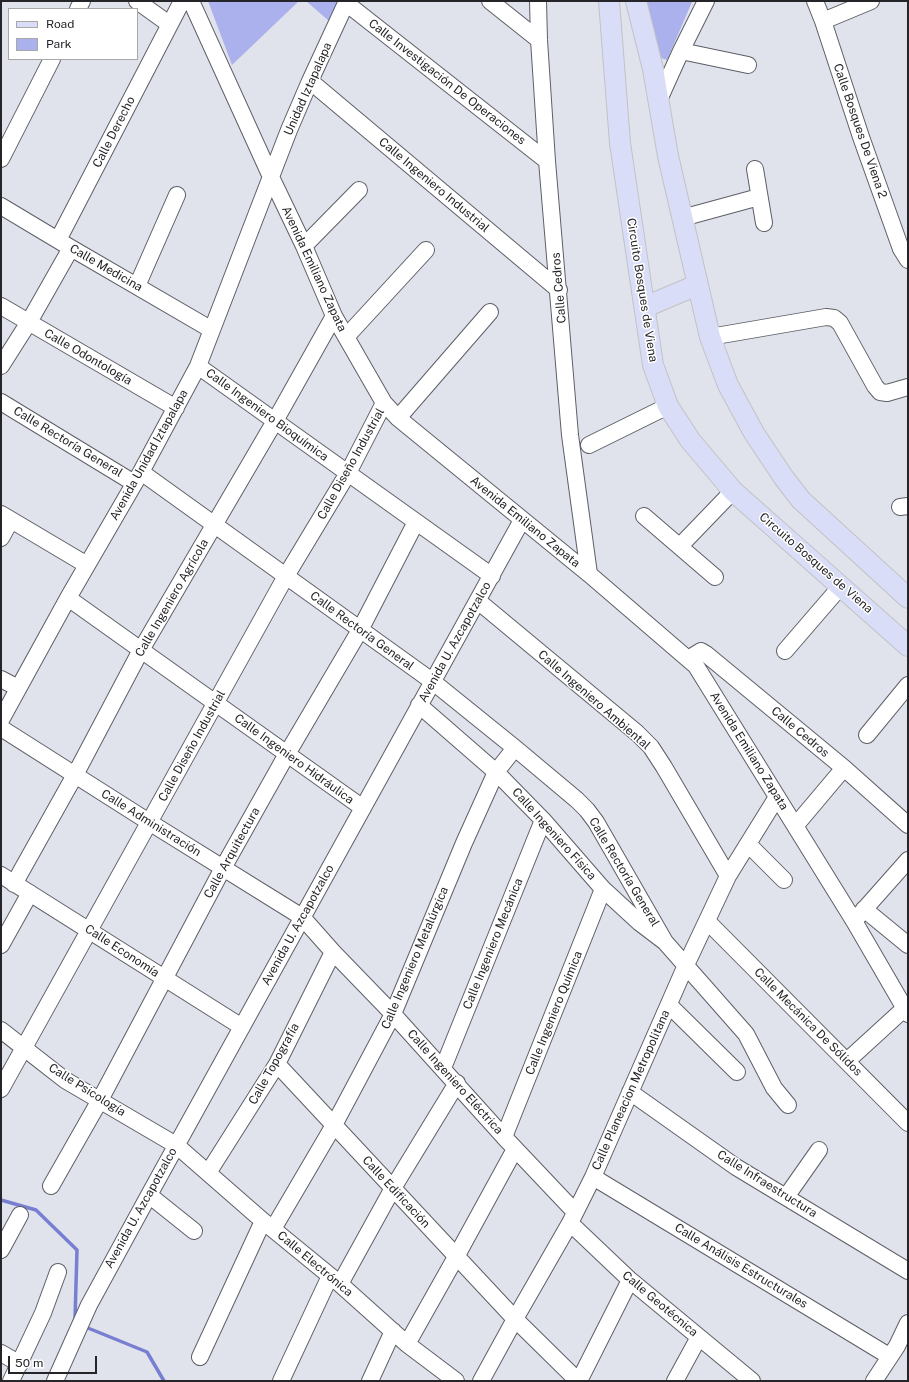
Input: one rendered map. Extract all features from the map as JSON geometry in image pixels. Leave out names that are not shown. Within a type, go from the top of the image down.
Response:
[{"type":"main road","name":"Circuito Bosques de Viena","points":[[609,1],[620,143],[653,365],[668,406],[690,440],[733,490],[908,646]]},
{"type":"main road","points":[[636,1],[653,68],[668,156],[710,337],[728,385],[754,434],[801,500],[908,598]]},
{"type":"main road","points":[[645,307],[698,285]]},
{"type":"street","points":[[138,1],[169,24]]},
{"type":"street","name":"Calle Derecho","points":[[1,366],[29,322],[169,24],[182,1]]},
{"type":"street","name":"Avenida Emiliano Zapata","points":[[191,1],[304,246],[334,316],[384,403],[398,418],[589,574],[696,666],[777,797],[859,915],[906,1011]]},
{"type":"street","points":[[490,1],[539,40]]},
{"type":"street","name":"Calle Cedros","points":[[538,1],[547,161],[570,435],[589,574]]},
{"type":"street","points":[[658,102],[706,1]]},
{"type":"street","name":"Calle Bosques De Viena 2","points":[[815,1],[871,167],[901,249],[908,260]]},
{"type":"street","points":[[823,21],[871,1]]},
{"type":"street","name":"Unidad Iztapalapa","points":[[271,177],[310,81],[347,2]]},
{"type":"street","name":"Calle Investigación De Operaciones","points":[[347,2],[547,161]]},
{"type":"street","points":[[681,51],[748,65]]},
{"type":"street","points":[[1,159],[51,60]]},
{"type":"street","name":"Calle Ingeniero Industrial","points":[[310,81],[559,290]]},
{"type":"street","points":[[755,169],[764,223]]},
{"type":"street","name":"Avenida Unidad Iztapalapa","points":[[1,720],[198,366],[271,177]]},
{"type":"street","points":[[304,246],[359,190]]},
{"type":"street","points":[[137,286],[177,195]]},
{"type":"street","points":[[682,218],[759,197]]},
{"type":"street","name":"Calle Medicina","points":[[1,206],[212,330]]},
{"type":"street","points":[[346,337],[426,250]]},
{"type":"street","name":"Calle Odontología","points":[[1,306],[176,408]]},
{"type":"street","points":[[398,418],[490,312]]},
{"type":"street","name":"Calle Ingeniero Agrícola","points":[[14,884],[75,775],[141,650],[275,421],[334,316]]},
{"type":"street","points":[[710,337],[826,317],[834,318],[840,323],[875,386],[880,392],[887,393],[908,387]]},
{"type":"street","name":"Calle Ingeniero Bioquímica","points":[[198,366],[492,576]]},
{"type":"street","name":"Calle Rectoría General","points":[[1,402],[137,477],[214,524],[432,681],[515,748],[587,810],[596,822],[665,942]]},
{"type":"street","name":"Calle Diseño Industrial","points":[[1,1089],[286,576],[348,474],[384,403]]},
{"type":"street","points":[[589,445],[668,406]]},
{"type":"street","points":[[680,546],[733,490]]},
{"type":"street","points":[[644,516],[715,578]]},
{"type":"street","points":[[1,538],[6,517],[87,565]]},
{"type":"street","name":"Avenida U. Azcapotzalco","points":[[55,1381],[78,1332],[89,1304],[522,520]]},
{"type":"street","name":"Calle Arquitectura","points":[[51,1186],[100,1100],[223,868],[286,754],[360,630],[416,522]]},
{"type":"street","points":[[785,651],[841,586]]},
{"type":"street","name":"Calle Ingeniero Hidráulica","points":[[68,598],[363,808]]},
{"type":"street","name":"Calle Ingeniero Ambiental","points":[[478,602],[637,733],[651,747],[664,766],[728,876]]},
{"type":"street","name":"Calle Cedros","points":[[688,659],[700,651],[706,654],[844,768],[908,825]]},
{"type":"street","points":[[1,679],[18,688]]},
{"type":"street","points":[[867,735],[908,685]]},
{"type":"street","name":"Calle Ingeniero Física","points":[[419,705],[496,772],[543,820],[603,889],[640,923],[665,942],[746,1034],[774,1088],[788,1105]]},
{"type":"street","name":"Calle Administración","points":[[1,728],[302,917]]},
{"type":"street","name":"Calle Ingeniero Metalúrgica","points":[[200,1357],[268,1225],[334,1125],[393,1014],[464,843],[496,772],[515,748]]},
{"type":"street","points":[[796,825],[844,768]]},
{"type":"street","name":"Calle Planeacion Metropolitana","points":[[481,1381],[573,1218],[593,1177],[686,965],[728,876],[777,797]]},
{"type":"street","name":"Calle Ingeniero Mecánica","points":[[443,1068],[543,820]]},
{"type":"street","points":[[748,844],[784,880]]},
{"type":"street","points":[[908,860],[859,915],[908,945]]},
{"type":"street","name":"Calle Economía","points":[[1,875],[90,930],[242,1028]]},
{"type":"street","name":"Calle Ingeniero Química","points":[[504,1137],[603,889]]},
{"type":"street","points":[[1,945],[30,893]]},
{"type":"street","name":"Calle Ingeniero Eléctrica","points":[[302,917],[333,952],[457,1083],[573,1218]]},
{"type":"street","name":"Calle Mecánica De Sólidos","points":[[707,921],[908,1123]]},
{"type":"street","name":"Calle Topografía","points":[[208,1173],[277,1064],[333,952]]},
{"type":"street","points":[[669,1005],[737,1072]]},
{"type":"street","points":[[846,1061],[906,1011]]},
{"type":"street","name":"Calle Psicología","points":[[1,1030],[65,1080],[176,1145]]},
{"type":"street","name":"Calle Edificación","points":[[277,1064],[456,1257],[515,1319],[578,1381]]},
{"type":"street","points":[[281,1381],[335,1280],[457,1083]]},
{"type":"street","name":"Calle Infraestructura","points":[[630,1092],[736,1167],[908,1271]]},
{"type":"street","name":"Calle Electrónica","points":[[176,1145],[268,1225],[335,1280],[407,1344],[456,1381]]},
{"type":"street","points":[[407,1344],[515,1149]]},
{"type":"street","points":[[786,1197],[819,1150]]},
{"type":"street","name":"Calle Análisis Estructurales","points":[[593,1177],[898,1350]]},
{"type":"street","points":[[149,1195],[194,1231]]},
{"type":"street","points":[[1,1250],[20,1215]]},
{"type":"street","name":"Calle Geotécnica","points":[[573,1218],[630,1280],[752,1381]]},
{"type":"street","points":[[11,1381],[43,1313],[58,1272]]},
{"type":"street","points":[[578,1381],[630,1280]]},
{"type":"street","points":[[874,1381],[898,1350],[908,1323]]},
{"type":"street","points":[[370,1381],[393,1331]]},
{"type":"street","points":[[675,1381],[699,1337]]},
{"type":"street","points":[[1,1353],[20,1364]]},
{"type":"green space","points":[[208,1],[299,1],[232,65]]},
{"type":"green space","points":[[306,1],[339,1],[329,21]]},
{"type":"green space","points":[[645,1],[692,2],[667,60],[658,57]]},
{"type":"waterway","points":[[1,1200],[36,1210],[77,1250],[75,1319]]},
{"type":"waterway","points":[[83,1326],[147,1352],[164,1381]]}]
